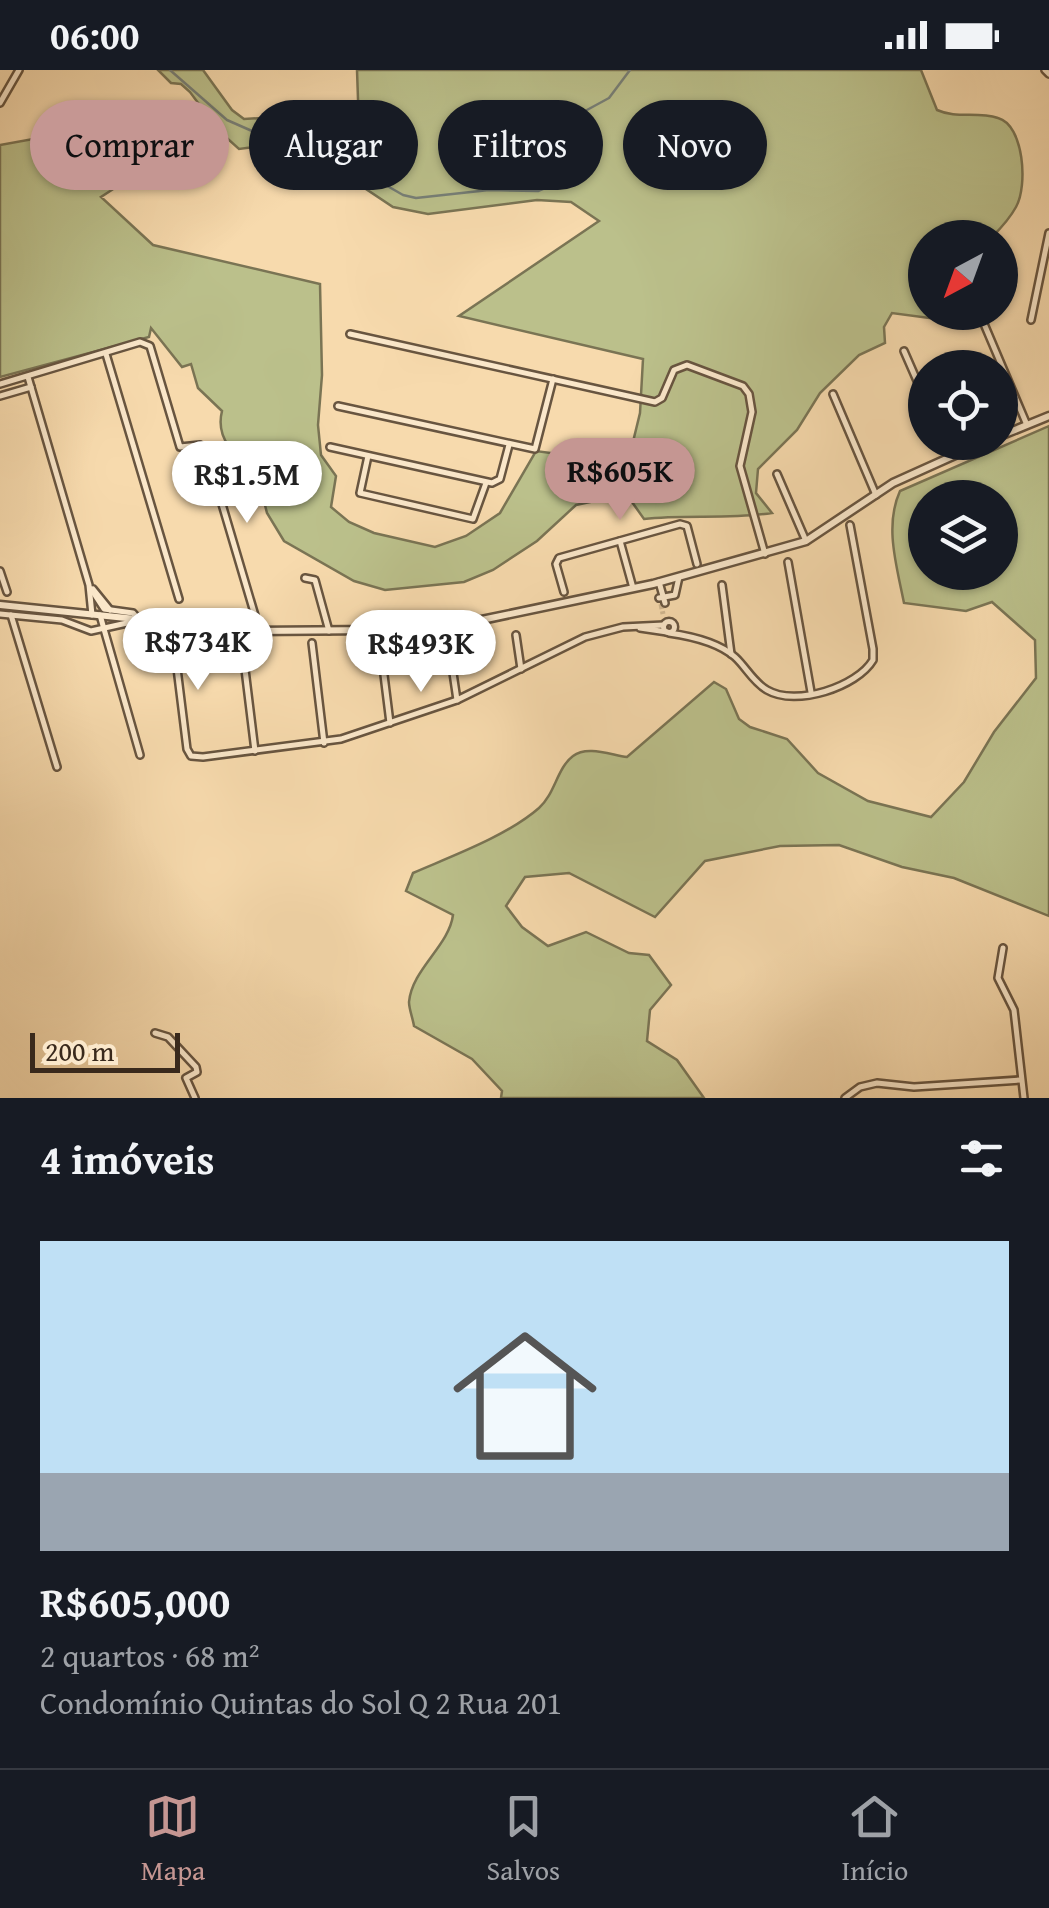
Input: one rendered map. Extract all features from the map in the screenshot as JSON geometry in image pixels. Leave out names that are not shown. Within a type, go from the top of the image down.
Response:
[{"type":"street","points":[[0,103],[19,70]]},
{"type":"street","points":[[1031,320],[1049,232]]},
{"type":"street","points":[[986,330],[1027,425]]},
{"type":"street","points":[[350,334],[658,402],[674,370],[686,365],[743,386],[751,399],[752,412],[741,472],[764,554]]},
{"type":"street","points":[[0,384],[140,342],[153,351],[182,449],[204,446],[256,620]]},
{"type":"street","points":[[904,351],[908,360]]},
{"type":"street","points":[[106,354],[178,599]]},
{"type":"street","points":[[28,376],[140,755]]},
{"type":"street","points":[[338,406],[535,450],[553,379]]},
{"type":"street","points":[[0,396],[31,387]]},
{"type":"street","points":[[833,394],[876,495]]},
{"type":"street","points":[[1018,429],[1049,416]]},
{"type":"street","points":[[330,447],[486,483],[500,479],[509,445]]},
{"type":"street","points":[[368,456],[361,494],[473,519],[486,483]]},
{"type":"street","points":[[0,605],[100,611],[139,620],[252,631],[450,625],[656,583],[806,541],[876,495],[942,460]]},
{"type":"street","points":[[777,474],[806,541]]},
{"type":"street","points":[[564,592],[558,560],[685,524],[697,564]]},
{"type":"street","points":[[632,627],[693,638],[731,654],[771,692],[794,697],[847,680],[874,660],[850,526]]},
{"type":"street","points":[[620,541],[633,588]]},
{"type":"street","points":[[788,562],[811,693]]},
{"type":"street","points":[[0,571],[7,592]]},
{"type":"street","points":[[305,578],[314,578],[329,630]]},
{"type":"street","points":[[656,583],[662,600],[674,595],[674,578]]},
{"type":"street","points":[[90,585],[100,611]]},
{"type":"street","points":[[722,585],[731,654]]},
{"type":"street","points":[[0,614],[62,620],[86,630],[139,620]]},
{"type":"street","points":[[11,615],[57,767]]},
{"type":"street","points":[[174,644],[190,756],[324,743],[390,724],[457,700],[585,638],[667,620],[693,638]]},
{"type":"street","points":[[667,620],[668,632]]},
{"type":"street","points":[[516,635],[522,669]]},
{"type":"street","points":[[448,639],[457,700]]},
{"type":"street","points":[[312,643],[324,743]]},
{"type":"street","points":[[380,643],[390,724]]},
{"type":"street","points":[[242,644],[256,750]]},
{"type":"street","points":[[1003,948],[998,973],[1014,1010],[1024,1098]]},
{"type":"street","points":[[155,1033],[168,1037],[197,1069],[186,1078],[195,1098]]},
{"type":"street","points":[[845,1098],[877,1083],[914,1087],[1020,1080]]},
{"type":"green space","points":[[158,70],[203,70],[225,100],[196,100],[181,84],[171,83]]},
{"type":"green space","points":[[357,70],[921,70],[937,110],[990,116],[1007,123],[1018,144],[1022,171],[1020,197],[1007,220],[908,220],[908,315],[892,313],[884,327],[885,343],[859,355],[820,393],[797,430],[758,469],[756,493],[772,513],[644,519],[632,502],[604,499],[576,505],[537,541],[493,570],[464,582],[385,590],[354,581],[284,541],[267,513],[256,470],[234,453],[224,438],[222,411],[198,388],[191,364],[182,367],[151,328],[149,337],[0,377],[0,145],[30,140],[30,190],[112,190],[101,197],[153,245],[320,284],[321,455],[336,476],[331,507],[349,522],[374,533],[435,547],[466,536],[500,513],[536,451],[573,456],[631,450],[640,413],[643,359],[459,316],[599,221],[571,202],[537,200],[428,214],[393,207],[368,190],[418,190],[418,100],[358,100]]},
{"type":"green space","points":[[229,106],[249,119],[249,148],[239,149],[229,140]]},
{"type":"green space","points":[[1049,426],[1049,916],[954,878],[902,867],[839,845],[780,846],[705,861],[655,917],[569,873],[525,877],[506,906],[522,927],[548,946],[586,932],[629,953],[649,955],[671,985],[650,1010],[647,1041],[677,1060],[704,1098],[501,1098],[502,1091],[472,1059],[414,1026],[409,1005],[412,990],[445,937],[453,915],[406,891],[413,873],[479,845],[526,818],[549,796],[573,756],[592,751],[627,757],[714,682],[726,689],[739,719],[750,727],[787,739],[818,773],[868,801],[931,817],[964,782],[994,732],[1036,678],[1035,640],[992,602],[966,611],[904,603],[892,532],[900,491],[908,488],[908,590],[1018,590],[1018,480],[925,480],[971,460],[1018,460],[1018,440]]},
{"type":"waterway","points":[[170,70],[227,120],[252,131],[299,135],[403,195],[416,198],[489,190],[538,191],[571,177],[589,154],[574,117],[609,98],[630,70]]},
{"type":"tunnel","points":[[661,604],[663,614]]}]
